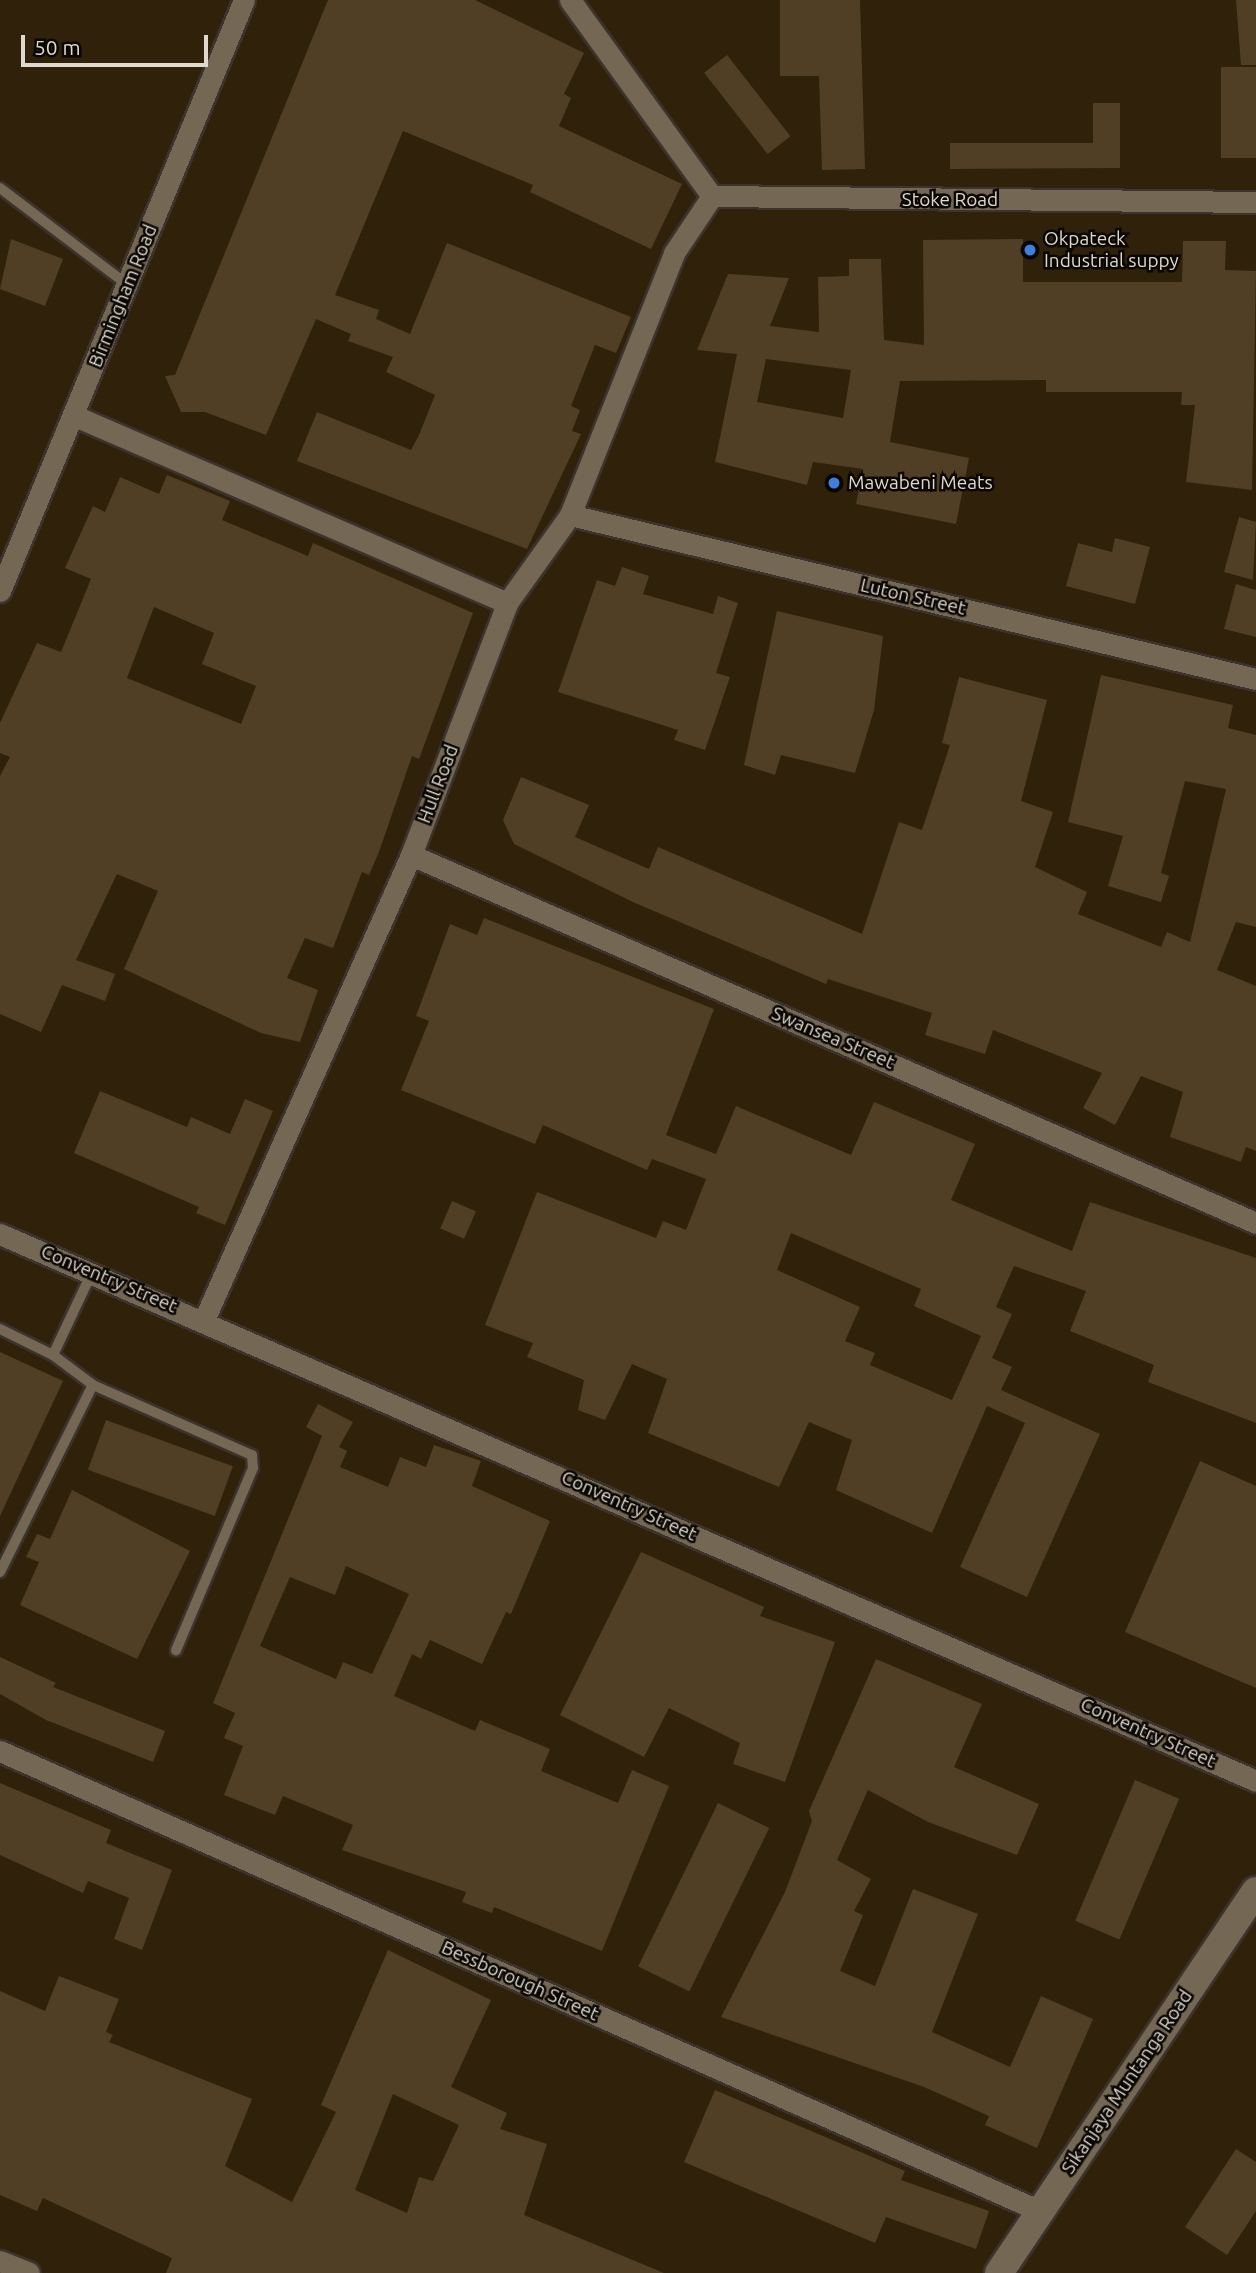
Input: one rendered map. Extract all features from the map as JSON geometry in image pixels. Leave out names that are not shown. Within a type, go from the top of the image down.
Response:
[{"type":"street","name":"Birmingham Road","points":[[0,591],[75,416],[244,0]]},
{"type":"street","points":[[569,0],[712,196]]},
{"type":"street","name":"Stoke Road","points":[[712,196],[1256,202]]},
{"type":"street","name":"Hull Road","points":[[204,1320],[411,855],[507,603],[570,515],[674,253],[712,196]]},
{"type":"street","points":[[75,416],[507,603]]},
{"type":"street","name":"Luton Street","points":[[570,515],[1256,679]]},
{"type":"street","name":"Swansea Street","points":[[411,855],[1256,1223]]},
{"type":"street","name":"Conventry Street","points":[[0,1234],[204,1320],[1256,1781]]},
{"type":"street","name":"Bessborough Street","points":[[0,1751],[1040,2211]]},
{"type":"street","name":"Sikanjaya Muntanga Road","points":[[999,2273],[1256,1891]]},
{"type":"street","points":[[0,2260],[29,2273]]},
{"type":"lane","points":[[0,188],[128,285]]},
{"type":"lane","points":[[53,1355],[92,1272]]},
{"type":"lane","points":[[0,1329],[53,1355],[93,1385],[252,1455],[253,1468],[176,1650]]},
{"type":"lane","points":[[0,1572],[93,1385]]},
{"type":"shaded area","points":[[0,0],[1256,0],[1256,2273],[0,2273]]},
{"type":"building","points":[[328,0],[475,0],[584,53],[564,94],[571,98],[559,126],[682,184],[651,249],[530,192],[533,185],[403,131],[335,295],[379,310],[376,319],[410,334],[447,243],[631,317],[616,353],[595,345],[571,406],[580,410],[572,431],[581,434],[527,549],[297,461],[317,412],[411,450],[419,435],[435,395],[386,372],[393,357],[348,341],[351,334],[316,319],[266,435],[205,412],[181,412],[165,376],[175,375]]},
{"type":"building","points":[[780,0],[860,0],[865,169],[822,170],[819,76],[780,76]]},
{"type":"building","points":[[1236,0],[1256,0],[1256,65],[1241,65]]},
{"type":"building","points":[[727,55],[790,136],[768,154],[704,73]]},
{"type":"building","points":[[1221,67],[1256,67],[1256,158],[1221,158]]},
{"type":"building","points":[[1093,103],[1120,103],[1120,168],[950,169],[950,143],[1093,143]]},
{"type":"building","points":[[11,239],[63,259],[45,306],[0,289]]},
{"type":"building","points":[[1023,239],[1023,282],[1182,282],[1183,241],[1226,241],[1225,270],[1256,271],[1252,490],[1186,482],[1195,405],[1181,405],[1182,392],[1046,392],[1046,380],[900,381],[890,442],[969,458],[956,524],[856,504],[863,469],[813,462],[807,485],[715,462],[737,354],[697,350],[728,274],[789,278],[770,326],[819,332],[818,277],[849,276],[849,259],[881,259],[884,340],[924,345],[923,240]],"holes":[[[766,359],[851,370],[843,418],[757,402]]]},
{"type":"building","points":[[167,475],[230,501],[222,520],[308,556],[313,543],[473,613],[419,759],[412,756],[379,852],[369,875],[362,872],[333,948],[305,938],[287,978],[318,990],[300,1042],[261,1033],[124,969],[158,891],[117,874],[76,960],[115,974],[105,1001],[62,985],[41,1032],[0,1014],[0,776],[10,757],[0,753],[0,723],[37,643],[61,652],[91,579],[65,568],[93,506],[105,512],[120,477],[159,494]],"holes":[[[154,607],[214,633],[202,664],[256,686],[241,724],[127,678]]]},
{"type":"building","points":[[1239,517],[1256,522],[1253,580],[1224,572]]},
{"type":"building","points":[[1115,538],[1150,547],[1135,604],[1066,586],[1078,543],[1112,552]]},
{"type":"building","points":[[622,567],[649,576],[643,594],[713,614],[718,596],[738,603],[716,673],[730,677],[705,750],[674,740],[678,730],[558,692],[597,580],[615,586]]},
{"type":"building","points":[[1236,584],[1256,590],[1256,637],[1224,629]]},
{"type":"building","points":[[777,611],[883,636],[874,710],[855,773],[781,755],[775,775],[744,765]]},
{"type":"building","points":[[1101,675],[1233,705],[1228,728],[1256,735],[1256,927],[1236,922],[1217,970],[1256,986],[1256,1151],[1246,1147],[1241,1162],[1170,1137],[1183,1092],[1141,1076],[1115,1125],[1083,1108],[1102,1073],[993,1030],[985,1054],[925,1035],[932,1013],[828,979],[826,984],[635,903],[514,844],[503,820],[521,777],[589,805],[575,837],[649,869],[658,847],[862,934],[899,822],[922,830],[950,745],[942,743],[959,677],[1047,700],[1021,801],[1053,812],[1035,867],[1087,892],[1078,914],[1161,947],[1167,932],[1190,942],[1226,789],[1185,781],[1161,873],[1169,876],[1161,902],[1108,886],[1123,836],[1068,822]]},
{"type":"building","points":[[484,918],[714,1009],[666,1135],[716,1154],[736,1106],[851,1155],[874,1102],[975,1144],[951,1200],[1072,1251],[1090,1202],[1256,1258],[1256,1423],[1148,1382],[1154,1365],[1070,1331],[1086,1291],[1014,1266],[996,1307],[1012,1314],[992,1358],[1012,1367],[1001,1390],[1100,1434],[1027,1597],[960,1567],[1025,1423],[987,1406],[932,1533],[836,1490],[852,1440],[809,1422],[779,1487],[648,1433],[667,1379],[632,1364],[605,1420],[578,1410],[584,1380],[527,1357],[533,1343],[485,1325],[537,1192],[656,1238],[663,1221],[686,1230],[706,1179],[652,1159],[647,1170],[543,1125],[535,1144],[401,1090],[429,1021],[416,1016],[450,924],[477,935]],"holes":[[[791,1233],[921,1289],[914,1306],[981,1336],[952,1400],[870,1365],[875,1353],[845,1341],[860,1307],[777,1270]]]},
{"type":"building","points":[[100,1091],[187,1127],[191,1117],[230,1134],[245,1099],[273,1111],[225,1225],[196,1213],[199,1207],[74,1153]]},
{"type":"building","points":[[452,1201],[476,1211],[464,1239],[440,1229]]},
{"type":"building","points":[[0,1352],[63,1381],[0,1516]]},
{"type":"building","points":[[318,1404],[353,1422],[339,1447],[347,1451],[340,1467],[388,1487],[400,1457],[426,1467],[434,1445],[481,1461],[472,1486],[550,1521],[511,1614],[506,1612],[482,1664],[430,1640],[421,1659],[412,1654],[394,1696],[475,1731],[480,1720],[550,1749],[541,1771],[618,1803],[632,1770],[669,1786],[602,1951],[494,1907],[492,1913],[462,1902],[466,1892],[342,1850],[353,1825],[283,1796],[275,1815],[224,1795],[243,1746],[224,1738],[235,1713],[213,1703],[322,1436],[306,1427]],"holes":[[[346,1566],[409,1594],[372,1674],[343,1662],[336,1679],[260,1646],[290,1577],[335,1595]]]},
{"type":"building","points":[[106,1420],[233,1466],[215,1516],[88,1470]]},
{"type":"building","points":[[1200,1461],[1256,1486],[1256,1688],[1125,1632]]},
{"type":"building","points":[[72,1490],[190,1551],[137,1659],[20,1605],[39,1562],[26,1557],[37,1534],[50,1539]]},
{"type":"building","points":[[641,1552],[764,1607],[760,1616],[835,1642],[785,1782],[733,1764],[740,1743],[669,1708],[644,1757],[560,1715]]},
{"type":"building","points":[[0,1657],[56,1683],[53,1687],[165,1731],[153,1762],[46,1720],[0,1694]]},
{"type":"building","points":[[876,1659],[982,1704],[954,1767],[1039,1804],[1017,1855],[928,1822],[868,1790],[837,1860],[871,1879],[854,1911],[863,1915],[840,1971],[875,1986],[913,1889],[978,1914],[932,2032],[1010,2067],[1041,1996],[1093,2019],[1037,2148],[985,2125],[989,2116],[924,2087],[721,2017],[785,1892],[812,1821],[809,1811]]},
{"type":"building","points":[[1135,1780],[1179,1799],[1119,1940],[1075,1921]]},
{"type":"building","points":[[0,1783],[111,1830],[106,1843],[172,1870],[142,1950],[114,1939],[129,1898],[88,1881],[83,1893],[0,1855]]},
{"type":"building","points":[[718,1803],[769,1828],[689,1992],[638,1967]]},
{"type":"building","points":[[388,1950],[491,2000],[451,2087],[507,2113],[500,2129],[547,2144],[524,2215],[664,2273],[166,2273],[172,2258],[43,2198],[37,2211],[0,2195],[0,1991],[45,2011],[59,1976],[119,1999],[106,2032],[113,2035],[109,2042],[252,2099],[225,2166],[292,2202],[336,2112],[321,2105]],"holes":[[[393,2094],[459,2125],[433,2181],[419,2177],[407,2213],[355,2190]]]},
{"type":"building","points":[[715,2090],[905,2171],[901,2180],[989,2211],[976,2249],[886,2217],[875,2243],[684,2162]]},
{"type":"building","points":[[1236,2149],[1256,2162],[1256,2211],[1227,2255],[1185,2227]]},
{"type":"place","name":"Okpateck Industrial suppy","points":[[1030,250]]},
{"type":"place","name":"Mawabeni Meats","points":[[834,483]]}]
